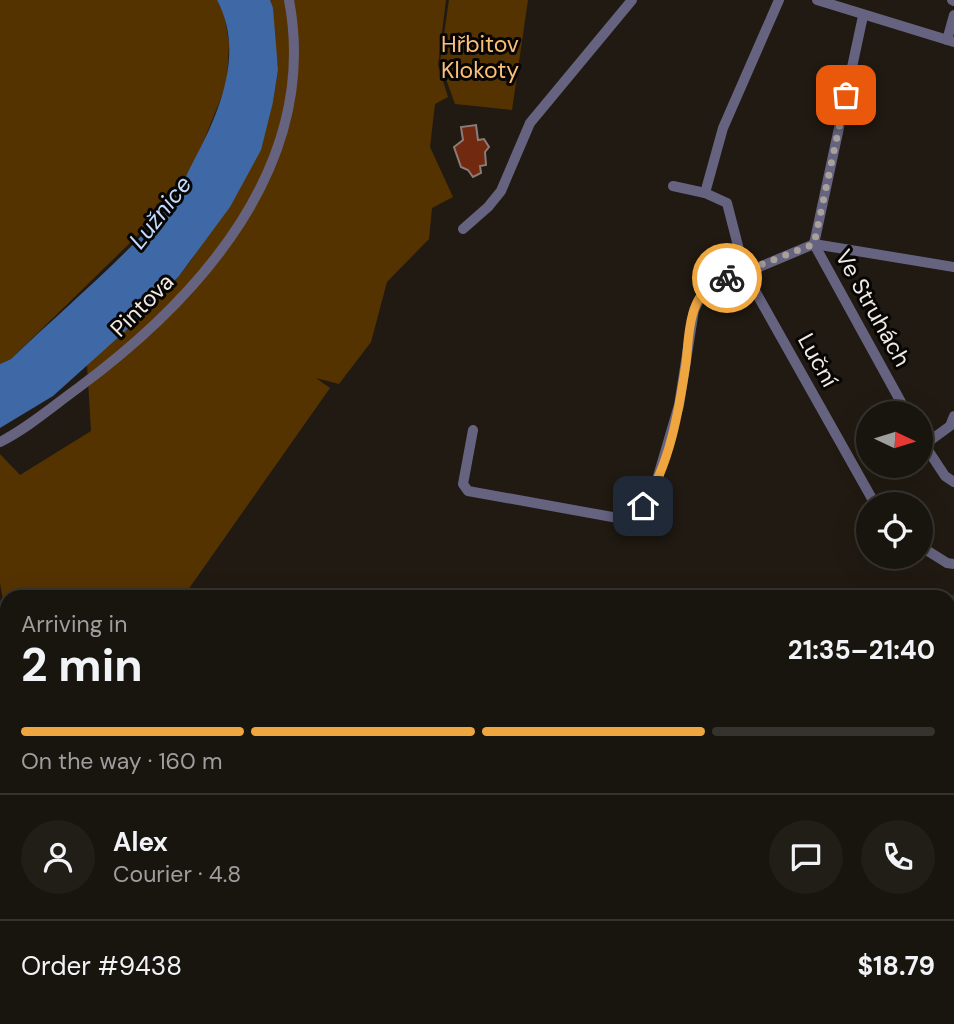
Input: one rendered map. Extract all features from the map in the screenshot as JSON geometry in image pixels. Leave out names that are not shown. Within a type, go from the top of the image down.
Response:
[{"type":"street","name":"Pintova","points":[[0,442],[118,358],[177,302],[236,232],[273,159],[282,137],[292,96],[294,50],[289,0]]},
{"type":"street","points":[[463,229],[488,208],[501,191],[530,123],[632,0]]},
{"type":"street","points":[[673,186],[705,193],[723,128],[779,0]]},
{"type":"street","points":[[817,0],[950,41],[954,15]]},
{"type":"street","name":"Ve Struhách","points":[[863,16],[814,244],[900,401]]},
{"type":"street","name":"Luční","points":[[705,193],[727,203],[744,273],[868,492]]},
{"type":"street","points":[[473,430],[463,484],[468,491],[618,518],[632,516],[654,490],[679,405],[694,310],[702,294],[713,282],[744,273],[814,244],[954,264]]},
{"type":"street","points":[[933,435],[950,426],[954,416]]},
{"type":"street","points":[[933,458],[945,476],[954,482]]},
{"type":"street","points":[[933,553],[954,565]]},
{"type":"green space","points":[[0,0],[217,0],[224,13],[229,43],[227,83],[201,148],[173,201],[11,359],[0,364]]},
{"type":"green space","points":[[270,0],[446,0],[438,65],[448,97],[435,104],[430,147],[453,197],[432,208],[429,239],[387,282],[371,342],[339,384],[316,378],[330,388],[188,590],[1,590],[0,454],[20,475],[91,431],[87,364],[156,301],[192,259],[273,102],[278,70]]},
{"type":"green space","name":"Hřbitov Klokoty","points":[[449,0],[528,0],[512,110],[455,104],[440,62]]},
{"type":"water","points":[[217,0],[270,0],[273,8],[278,70],[261,150],[230,207],[179,276],[132,325],[53,396],[0,428],[0,364],[11,359],[113,264],[153,224],[182,185],[211,127],[225,85],[229,42]]},
{"type":"building","points":[[476,125],[478,140],[484,139],[489,147],[485,152],[486,165],[480,166],[481,173],[473,177],[468,170],[461,167],[454,147],[463,140],[461,127]]},
{"type":"way so far","points":[[727,278],[814,244],[846,95]]},
{"type":"route","points":[[643,506],[654,490],[679,405],[694,310],[702,294],[713,282],[727,278]]},
{"type":"water label","name":"Lužnice","points":[[160,212]]}]
